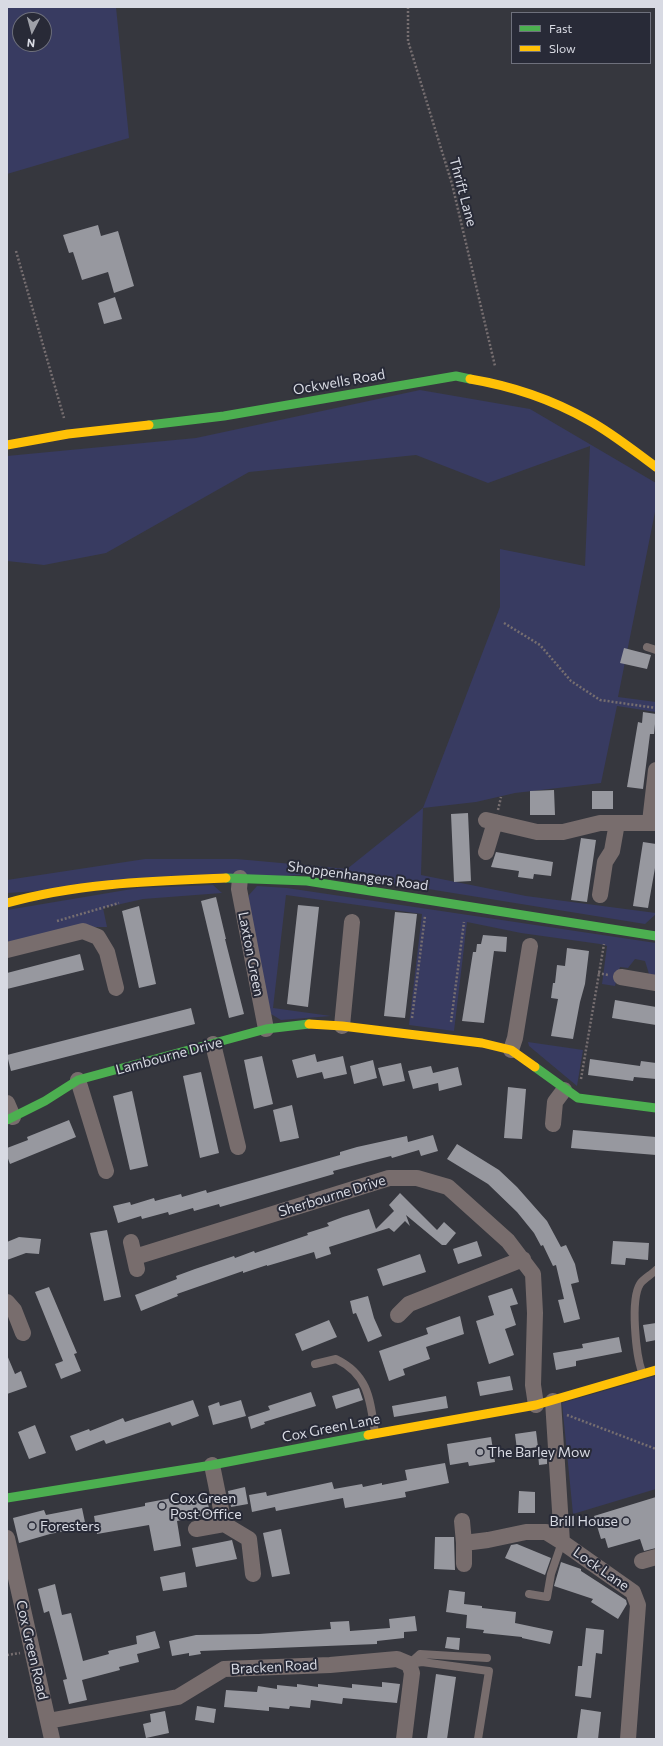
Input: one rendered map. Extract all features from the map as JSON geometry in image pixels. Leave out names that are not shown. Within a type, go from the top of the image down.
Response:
[{"type":"street","name":"Ockwells Road","points":[[7,446],[68,434],[224,416],[456,376],[500,384],[538,396],[589,420],[656,467]]},
{"type":"street","points":[[486,852],[490,821],[537,832],[563,832],[600,823],[653,823],[656,770]]},
{"type":"street","points":[[600,895],[605,862],[612,851],[617,823]]},
{"type":"street","name":"Shoppenhangers Road","points":[[7,903],[32,896],[138,881],[240,878],[307,881],[656,936]]},
{"type":"street","name":"Laxton Green","points":[[240,878],[239,889],[266,1029]]},
{"type":"street","points":[[342,1026],[352,922]]},
{"type":"street","points":[[7,950],[83,931],[98,937],[107,952],[116,988]]},
{"type":"street","points":[[511,1050],[516,1038],[530,946]]},
{"type":"street","points":[[621,977],[638,973],[656,983]]},
{"type":"street","name":"Lambourne Drive","points":[[9,1114],[45,1101],[78,1080],[266,1029],[306,1024],[342,1026],[482,1043],[511,1050],[571,1094]]},
{"type":"street","points":[[214,1044],[238,1147]]},
{"type":"street","points":[[78,1080],[94,1153],[106,1171]]},
{"type":"street","points":[[553,1124],[555,1102],[571,1094],[656,1108]]},
{"type":"street","name":"Sherbourne Drive","points":[[135,1256],[389,1178],[417,1178],[448,1187],[508,1241],[533,1274],[535,1313],[533,1385],[536,1406]]},
{"type":"street","points":[[398,1314],[409,1304],[523,1259]]},
{"type":"street","points":[[7,1302],[14,1310],[23,1333]]},
{"type":"street","name":"Cox Green Lane","points":[[7,1498],[212,1465],[536,1406],[656,1370]]},
{"type":"street","name":"Lock Lane","points":[[553,1401],[562,1542],[633,1592],[638,1606],[628,1739]]},
{"type":"street","points":[[212,1465],[224,1524]]},
{"type":"street","points":[[462,1521],[464,1564]]},
{"type":"street","points":[[196,1530],[224,1524],[249,1540],[253,1574]]},
{"type":"street","points":[[464,1543],[488,1540],[526,1532],[546,1532],[562,1542]]},
{"type":"street","name":"Cox Green Road","points":[[8,1547],[52,1739]]},
{"type":"street","name":"Bracken Road","points":[[48,1721],[178,1696],[224,1669],[330,1665],[397,1659],[410,1664]]},
{"type":"street","points":[[404,1739],[412,1672],[410,1664]]},
{"type":"lane","points":[[647,647],[656,650]]},
{"type":"lane","points":[[643,1374],[638,1361],[634,1312],[637,1289],[640,1283],[656,1270]]},
{"type":"lane","points":[[315,1364],[336,1359],[348,1365],[364,1382],[370,1399],[376,1434]]},
{"type":"lane","points":[[529,1594],[547,1597],[551,1574],[562,1542]]},
{"type":"lane","points":[[410,1664],[420,1654],[487,1658]]},
{"type":"lane","points":[[410,1664],[422,1662],[489,1671],[478,1739]]},
{"type":"path","name":"Thrift Lane","points":[[408,7],[408,41],[452,184],[500,384]]},
{"type":"path","points":[[16,251],[68,434]]},
{"type":"path","points":[[504,623],[540,645],[571,680],[600,700],[656,708]]},
{"type":"path","points":[[50,924],[122,902]]},
{"type":"path","points":[[410,1034],[426,911]]},
{"type":"path","points":[[448,1040],[464,920]]},
{"type":"path","points":[[571,1094],[604,942],[612,943]]},
{"type":"path","points":[[553,1401],[569,1416],[656,1450]]},
{"type":"shaded area","points":[[7,7],[116,7],[129,138],[7,174]]},
{"type":"shaded area","points":[[420,390],[530,409],[656,483],[656,507],[618,697],[656,702],[656,712],[617,706],[601,783],[515,793],[476,802],[423,808],[500,607],[500,549],[585,566],[590,446],[488,483],[416,455],[249,472],[106,553],[44,565],[7,561],[7,456],[196,438]]},
{"type":"shaded area","points":[[423,808],[421,875],[526,896],[656,914],[645,924],[422,888],[316,874],[7,893],[7,880],[145,859],[237,859],[347,869]]},
{"type":"shaded area","points":[[213,885],[222,893],[143,899],[103,908],[107,927],[87,927],[7,945],[7,910],[138,888]]},
{"type":"shaded area","points":[[257,886],[287,888],[656,943],[656,976],[649,974],[645,961],[635,959],[628,968],[620,967],[615,986],[602,984],[607,946],[521,933],[467,922],[454,1031],[409,1025],[422,914],[286,895],[273,1008],[331,1016],[281,1020],[271,1014],[247,909],[249,895]]},
{"type":"shaded area","points":[[528,1042],[583,1050],[577,1086],[529,1046]]},
{"type":"shaded area","points":[[656,1376],[656,1489],[573,1514],[562,1403]]},
{"type":"building","points":[[98,225],[101,236],[118,231],[134,286],[114,293],[108,272],[82,280],[73,252],[69,253],[63,235]]},
{"type":"building","points":[[115,297],[122,319],[104,324],[98,303]]},
{"type":"building","points":[[624,648],[651,655],[647,669],[620,663]]},
{"type":"building","points":[[643,712],[656,714],[654,734],[650,734],[643,789],[627,787],[638,722],[642,723]]},
{"type":"building","points":[[554,790],[555,815],[530,815],[530,791]]},
{"type":"building","points":[[592,791],[613,791],[613,809],[592,809]]},
{"type":"building","points":[[468,813],[471,881],[454,882],[451,814]]},
{"type":"building","points":[[581,838],[596,840],[587,902],[571,900]]},
{"type":"building","points":[[643,842],[656,844],[655,868],[648,908],[633,906]]},
{"type":"building","points":[[496,852],[553,862],[551,876],[534,874],[533,879],[518,877],[519,871],[491,867]]},
{"type":"building","points":[[216,897],[244,1014],[229,1018],[201,901]]},
{"type":"building","points":[[298,905],[319,907],[308,1007],[287,1004]]},
{"type":"building","points":[[139,906],[156,984],[139,988],[122,911]]},
{"type":"building","points":[[395,912],[417,914],[405,1018],[384,1016]]},
{"type":"building","points":[[483,935],[507,937],[506,952],[494,951],[484,1023],[462,1021],[473,952],[476,952],[477,944],[481,944]]},
{"type":"building","points":[[567,948],[589,951],[585,984],[573,1039],[551,1036],[558,999],[551,998],[553,983],[555,983],[557,965],[565,966]]},
{"type":"building","points":[[80,954],[84,970],[7,989],[7,973]]},
{"type":"building","points":[[615,1000],[656,1007],[656,1025],[612,1018]]},
{"type":"building","points":[[191,1008],[195,1024],[11,1071],[7,1055]]},
{"type":"building","points":[[315,1054],[317,1062],[343,1056],[347,1074],[324,1079],[322,1072],[297,1078],[292,1060]]},
{"type":"building","points":[[262,1056],[273,1104],[254,1109],[244,1060]]},
{"type":"building","points":[[590,1059],[640,1066],[641,1061],[656,1063],[656,1079],[634,1077],[633,1081],[588,1075]]},
{"type":"building","points":[[373,1060],[377,1078],[354,1084],[350,1066]]},
{"type":"building","points":[[401,1063],[405,1081],[383,1086],[378,1068]]},
{"type":"building","points":[[431,1066],[433,1073],[458,1067],[462,1085],[439,1091],[438,1083],[413,1089],[408,1071]]},
{"type":"building","points":[[201,1072],[219,1153],[200,1158],[183,1076]]},
{"type":"building","points":[[508,1087],[526,1089],[522,1139],[504,1138]]},
{"type":"building","points":[[132,1091],[148,1166],[130,1170],[113,1096]]},
{"type":"building","points":[[292,1105],[299,1138],[280,1142],[273,1110]]},
{"type":"building","points":[[69,1120],[76,1137],[10,1164],[7,1156],[7,1148],[28,1140],[27,1137]]},
{"type":"building","points":[[573,1130],[656,1137],[656,1155],[571,1148]]},
{"type":"building","points":[[433,1135],[438,1151],[421,1156],[419,1150],[392,1158],[391,1156],[367,1162],[333,1171],[334,1174],[220,1207],[219,1204],[194,1211],[193,1208],[169,1215],[168,1212],[142,1219],[141,1216],[118,1223],[113,1206],[130,1202],[131,1205],[154,1198],[155,1201],[181,1194],[182,1197],[206,1190],[207,1193],[340,1155],[340,1152],[357,1147],[407,1136],[408,1142]]},
{"type":"building","points":[[457,1144],[499,1170],[517,1187],[547,1221],[561,1247],[566,1245],[575,1264],[579,1282],[571,1284],[580,1319],[564,1323],[558,1300],[564,1299],[556,1265],[553,1266],[543,1245],[541,1246],[534,1233],[517,1212],[488,1184],[447,1159]]},
{"type":"building","points":[[400,1193],[437,1230],[444,1222],[456,1233],[446,1245],[442,1245],[406,1215],[410,1226],[405,1221],[394,1232],[389,1228],[329,1247],[331,1254],[316,1259],[314,1252],[243,1273],[243,1271],[177,1294],[178,1296],[141,1311],[135,1295],[177,1279],[176,1276],[195,1269],[234,1256],[235,1258],[254,1251],[255,1253],[308,1235],[307,1233],[329,1226],[327,1223],[343,1217],[369,1209],[376,1229],[394,1211],[389,1205]]},
{"type":"building","points":[[107,1230],[121,1297],[104,1301],[90,1233]]},
{"type":"building","points":[[19,1237],[41,1239],[39,1254],[26,1253],[7,1260],[7,1242]]},
{"type":"building","points":[[477,1241],[482,1256],[458,1264],[453,1249]]},
{"type":"building","points":[[613,1241],[649,1243],[648,1260],[626,1258],[625,1265],[611,1264]]},
{"type":"building","points":[[420,1254],[426,1272],[383,1286],[377,1269]]},
{"type":"building","points":[[49,1287],[77,1353],[74,1354],[81,1371],[61,1379],[55,1364],[63,1361],[35,1292]]},
{"type":"building","points":[[512,1288],[518,1304],[510,1306],[516,1325],[505,1329],[514,1355],[489,1364],[476,1321],[494,1315],[488,1296]]},
{"type":"building","points":[[368,1296],[374,1318],[382,1336],[368,1342],[356,1313],[353,1314],[350,1301]]},
{"type":"building","points":[[460,1316],[464,1334],[426,1347],[430,1359],[403,1369],[405,1375],[389,1381],[379,1351],[428,1334],[426,1328]]},
{"type":"building","points":[[329,1320],[337,1337],[302,1351],[295,1334]]},
{"type":"building","points":[[656,1323],[656,1340],[646,1342],[643,1325]]},
{"type":"building","points":[[619,1337],[622,1352],[576,1361],[576,1366],[556,1370],[553,1353],[583,1348],[582,1344]]},
{"type":"building","points":[[7,1355],[15,1374],[21,1371],[27,1387],[7,1394]]},
{"type":"building","points":[[510,1376],[513,1390],[480,1396],[477,1382]]},
{"type":"building","points":[[359,1388],[363,1400],[336,1409],[332,1396]]},
{"type":"building","points":[[311,1392],[316,1406],[264,1422],[265,1424],[251,1429],[248,1417],[270,1410],[268,1406]]},
{"type":"building","points":[[446,1396],[448,1408],[394,1417],[392,1406]]},
{"type":"building","points":[[193,1400],[199,1416],[172,1426],[170,1422],[106,1444],[104,1440],[76,1451],[70,1436],[89,1429],[90,1431],[123,1418],[125,1422]]},
{"type":"building","points":[[241,1400],[246,1416],[213,1425],[208,1406],[219,1402],[220,1406]]},
{"type":"building","points":[[35,1425],[46,1453],[29,1459],[18,1432]]},
{"type":"building","points":[[536,1431],[538,1447],[517,1450],[515,1434]]},
{"type":"building","name":"The Barley Mow","points":[[491,1437],[495,1462],[469,1466],[468,1462],[450,1465],[447,1444]]},
{"type":"building","points":[[547,1452],[547,1464],[539,1465],[538,1453]]},
{"type":"building","points":[[445,1463],[449,1483],[405,1492],[406,1497],[345,1508],[343,1498],[276,1511],[275,1507],[252,1512],[249,1495],[266,1492],[267,1496],[332,1482],[334,1489],[362,1484],[363,1487],[382,1483],[382,1485],[407,1480],[405,1470]]},
{"type":"building","points":[[245,1487],[248,1504],[231,1507],[228,1491]]},
{"type":"building","points":[[519,1491],[535,1492],[535,1513],[518,1513]]},
{"type":"building","name":"Brill House","points":[[656,1497],[656,1548],[644,1551],[640,1539],[608,1548],[605,1538],[601,1539],[594,1516]]},
{"type":"building","points":[[172,1498],[173,1504],[207,1498],[210,1514],[177,1521],[181,1546],[154,1551],[149,1525],[97,1534],[94,1516],[145,1506],[145,1503]]},
{"type":"building","points":[[82,1508],[86,1527],[50,1534],[19,1543],[13,1518],[44,1510],[46,1515]]},
{"type":"building","points":[[281,1529],[290,1574],[272,1577],[263,1533]]},
{"type":"building","points":[[435,1537],[454,1537],[455,1570],[434,1569]]},
{"type":"building","points":[[232,1540],[237,1559],[196,1567],[192,1548]]},
{"type":"building","points":[[517,1544],[551,1558],[545,1575],[505,1558],[511,1545]]},
{"type":"building","points":[[561,1562],[581,1569],[581,1571],[626,1600],[627,1604],[618,1619],[591,1602],[593,1599],[554,1586]]},
{"type":"building","points":[[185,1572],[187,1587],[163,1591],[160,1577]]},
{"type":"building","points":[[55,1584],[62,1615],[71,1613],[83,1661],[109,1654],[108,1651],[137,1644],[136,1636],[155,1631],[160,1648],[137,1654],[139,1662],[119,1667],[120,1670],[82,1680],[87,1700],[69,1704],[63,1680],[67,1679],[49,1611],[44,1613],[38,1589]]},
{"type":"building","points":[[449,1590],[465,1592],[464,1604],[482,1606],[482,1608],[516,1612],[515,1623],[553,1631],[550,1644],[522,1637],[483,1633],[484,1630],[466,1628],[467,1615],[446,1612]]},
{"type":"building","points":[[415,1616],[417,1631],[404,1632],[404,1638],[377,1641],[377,1644],[200,1651],[201,1654],[189,1656],[189,1653],[172,1656],[169,1641],[196,1635],[259,1634],[331,1629],[330,1622],[349,1621],[350,1631],[390,1628],[389,1619]]},
{"type":"building","points":[[586,1628],[604,1630],[602,1654],[596,1653],[591,1698],[575,1696],[578,1666],[582,1666]]},
{"type":"building","points":[[447,1637],[460,1638],[459,1650],[445,1648]]},
{"type":"building","points":[[436,1674],[456,1677],[447,1739],[427,1739]]},
{"type":"building","points":[[382,1682],[400,1684],[397,1703],[343,1698],[342,1704],[311,1700],[310,1708],[290,1706],[289,1709],[269,1707],[269,1711],[224,1707],[226,1690],[257,1692],[258,1686],[277,1689],[277,1685],[297,1687],[297,1684],[318,1687],[318,1684],[352,1688],[352,1684],[382,1687]]},
{"type":"building","points":[[197,1706],[216,1709],[214,1723],[195,1720]]},
{"type":"building","points":[[581,1709],[601,1712],[598,1739],[577,1739]]},
{"type":"building","points":[[165,1711],[169,1733],[146,1738],[143,1724],[151,1722],[150,1714]]},
{"type":"traffic: fast","points":[[149,425],[224,416],[456,376],[470,379]]},
{"type":"traffic: fast","points":[[226,878],[307,881],[656,936]]},
{"type":"traffic: fast","points":[[7,1120],[45,1101],[78,1080],[266,1029],[309,1024]]},
{"type":"traffic: fast","points":[[535,1067],[578,1098],[656,1108]]},
{"type":"traffic: fast","points":[[7,1498],[212,1465],[368,1435]]},
{"type":"traffic: slow","points":[[470,379],[501,385],[531,394],[574,412],[623,442],[656,467]]},
{"type":"traffic: slow","points":[[7,445],[68,434],[149,425]]},
{"type":"traffic: slow","points":[[7,903],[34,896],[88,887],[143,882],[226,878]]},
{"type":"traffic: slow","points":[[309,1024],[342,1026],[482,1043],[511,1050],[535,1067]]},
{"type":"traffic: slow","points":[[368,1435],[536,1405],[656,1370]]},
{"type":"place","name":"The Barley Mow","points":[[480,1452]]},
{"type":"place","name":"Cox Green Post Office","points":[[162,1506]]},
{"type":"place","name":"Brill House","points":[[626,1521]]},
{"type":"place","name":"Foresters","points":[[32,1526]]}]
